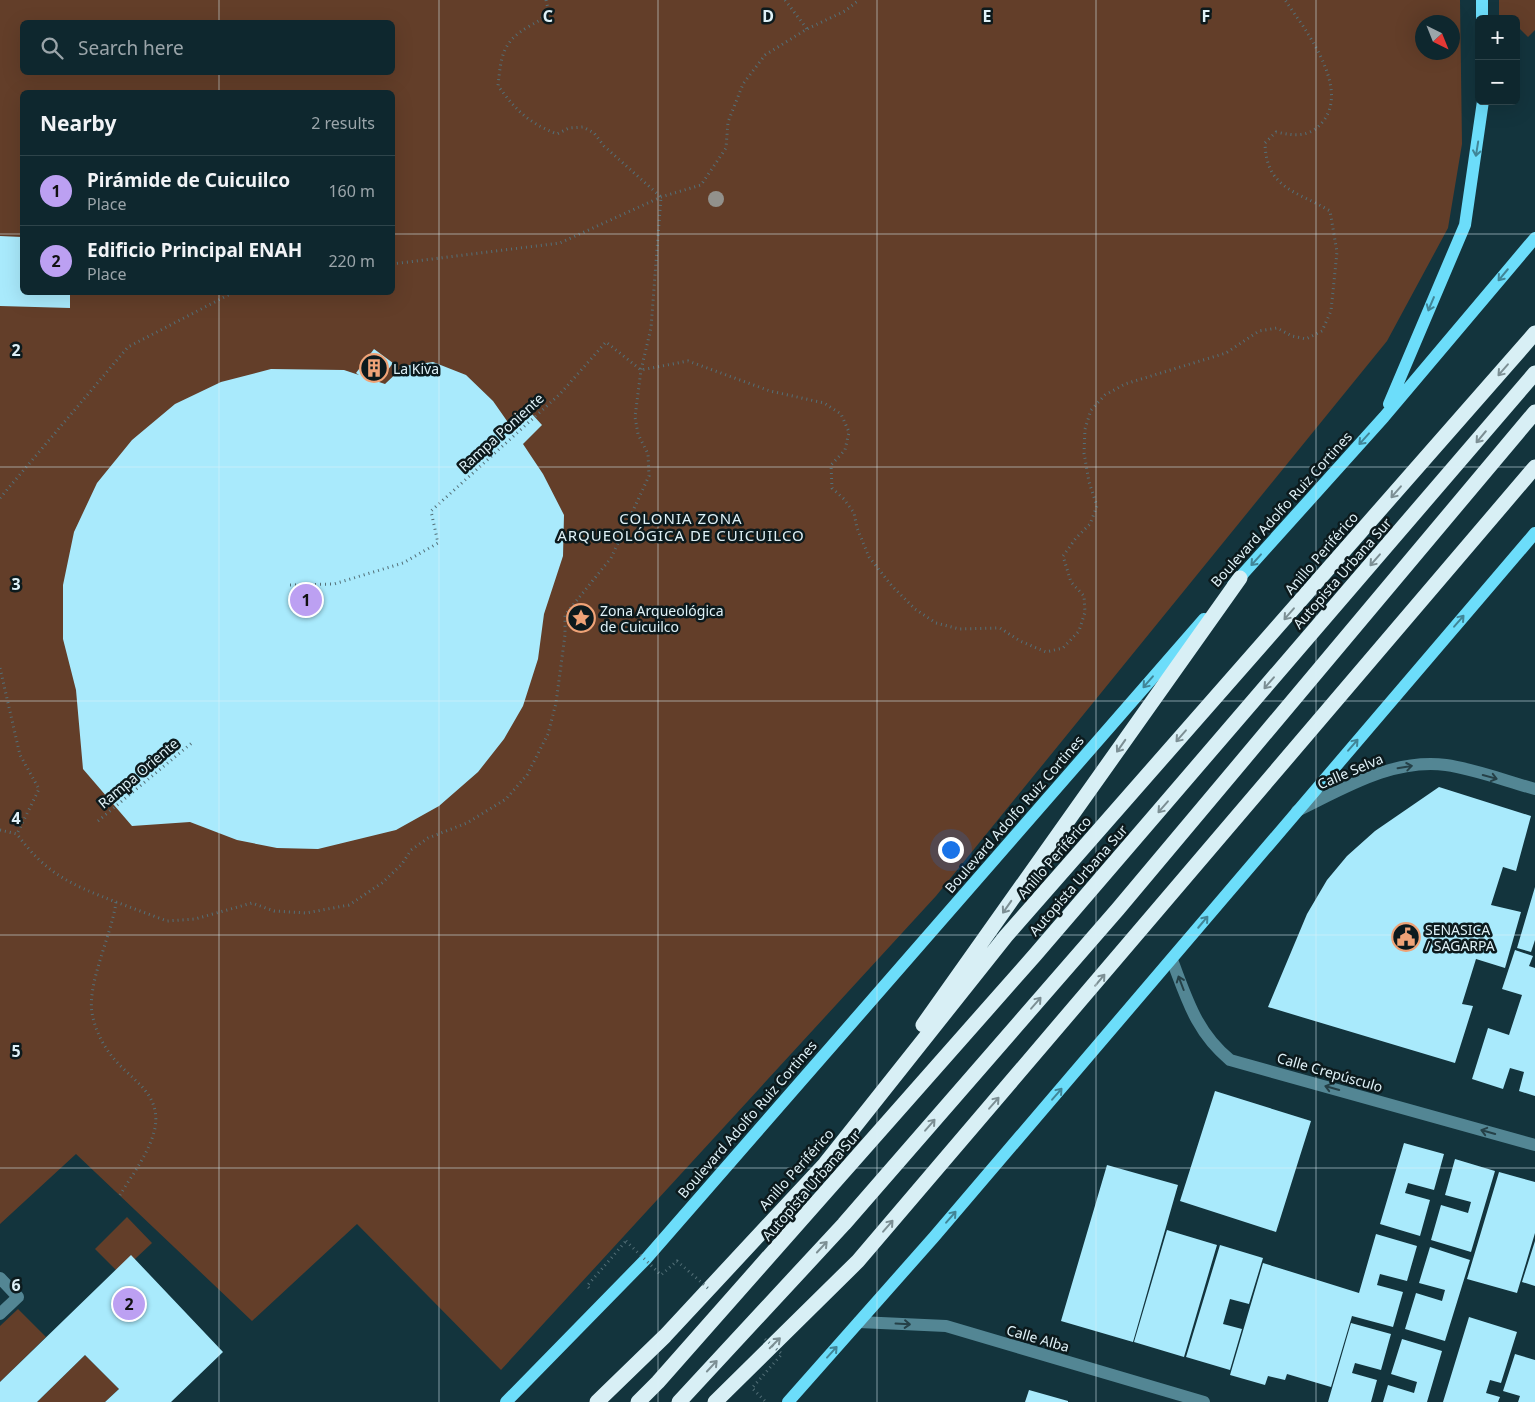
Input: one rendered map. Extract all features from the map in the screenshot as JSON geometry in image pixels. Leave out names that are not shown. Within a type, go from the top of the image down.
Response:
[{"type":"highway","name":"Anillo Periférico","points":[[597,1402],[665,1336],[826,1164],[1006,936],[1535,333]]},
{"type":"highway","name":"Autopista Urbana Sur","points":[[638,1402],[658,1382],[1035,955],[1535,373]]},
{"type":"highway","points":[[679,1402],[844,1224],[1118,909],[1535,412]]},
{"type":"highway","points":[[716,1402],[858,1262],[1535,467]]},
{"type":"highway","points":[[826,1164],[1240,578]]},
{"type":"main road","points":[[1482,0],[1482,15]]},
{"type":"main road","points":[[1384,416],[1465,225],[1482,105]]},
{"type":"main road","name":"Boulevard Adolfo Ruiz Cortines","points":[[506,1402],[646,1259],[1240,578],[1384,416],[1535,238]]},
{"type":"main road","points":[[788,1402],[1172,960],[1535,533]]},
{"type":"street","name":"Calle Selva","points":[[1296,812],[1371,776],[1414,766],[1445,765],[1535,789]]},
{"type":"street","name":"Calle Crepúsculo","points":[[1172,960],[1200,1029],[1214,1047],[1230,1060],[1535,1145]]},
{"type":"street","points":[[0,1278],[18,1296],[0,1314]]},
{"type":"street","name":"Calle Alba","points":[[859,1322],[946,1326],[1204,1402]]},
{"type":"path","points":[[546,0],[548,9],[543,19],[511,38],[503,52],[498,86],[514,107],[534,125],[557,134],[569,128],[583,127],[594,133],[611,153],[661,197]]},
{"type":"path","points":[[785,0],[807,29]]},
{"type":"path","points":[[395,264],[560,243],[661,197],[701,185],[726,148],[728,122],[743,84],[765,55],[807,29],[845,11],[858,0]]},
{"type":"path","points":[[642,370],[688,360],[770,391],[824,403],[841,414],[848,432],[844,450],[831,465],[832,488],[844,499],[854,513],[857,528],[869,557],[892,586],[914,609],[936,624],[959,629],[1000,628],[1020,641],[1046,652],[1063,648],[1079,631],[1085,612],[1084,596],[1071,582],[1063,556],[1076,538],[1090,524],[1097,506],[1089,482],[1084,453],[1085,429],[1091,410],[1105,395],[1126,384],[1226,353],[1259,331],[1277,328],[1292,336],[1306,339],[1322,331],[1330,311],[1337,252],[1330,211],[1293,193],[1275,179],[1265,159],[1265,143],[1276,132],[1297,136],[1317,130],[1331,111],[1330,84],[1320,53],[1285,0]]},
{"type":"path","points":[[0,830],[17,834],[30,852],[52,873],[79,888],[167,921],[195,920],[252,903],[274,911],[306,913],[348,904],[382,883],[402,864],[411,850],[428,838],[467,823],[506,799],[527,775],[548,734],[556,703],[565,635],[565,616],[611,558],[649,476],[648,454],[638,434],[635,417],[651,328],[661,197]]},
{"type":"path","points":[[0,498],[128,347],[228,295]]},
{"type":"path","name":"Rampa Poniente","points":[[290,586],[334,584],[403,562],[423,553],[438,543],[431,511],[560,394],[606,342],[642,370]]},
{"type":"path","points":[[0,668],[20,755],[39,789],[17,834]]},
{"type":"path","name":"Rampa Oriente","points":[[98,821],[192,742]]},
{"type":"path","points":[[116,902],[113,923],[96,975],[91,1010],[97,1034],[114,1059],[140,1083],[152,1102],[155,1128],[142,1159],[120,1195]]},
{"type":"path","points":[[587,1286],[626,1241]]},
{"type":"shaded area","name":"Zona Arqueológica de Cuicuilco","points":[[0,0],[1460,0],[1462,144],[1448,228],[1387,341],[936,896],[501,1370],[357,1224],[252,1321],[76,1154],[0,1224]]},
{"type":"shaded area","points":[[1499,0],[1535,0],[1535,30],[1528,37],[1520,29],[1520,15],[1499,15]]},
{"type":"shaded area","points":[[127,1217],[152,1243],[135,1259],[116,1270],[95,1249]]},
{"type":"shaded area","points":[[18,1309],[46,1337],[0,1382],[0,1326]]},
{"type":"shaded area","points":[[85,1355],[119,1389],[105,1402],[37,1402]]},
{"type":"building","points":[[0,236],[20,237],[20,295],[70,295],[70,308],[0,306]]},
{"type":"building","points":[[374,349],[393,363],[379,382],[385,384],[404,366],[433,362],[466,375],[493,401],[514,431],[532,414],[542,425],[523,444],[543,474],[564,515],[563,556],[544,614],[538,659],[523,706],[504,739],[478,772],[439,806],[396,830],[318,849],[277,848],[237,840],[190,822],[132,826],[83,769],[76,690],[63,639],[63,585],[74,532],[97,483],[132,440],[175,404],[221,382],[271,369],[344,370],[359,375],[356,373]]},
{"type":"building","name":"SENASICA / SAGARPA","points":[[1439,787],[1531,816],[1516,871],[1503,867],[1491,905],[1521,912],[1505,968],[1476,959],[1462,1004],[1473,1006],[1455,1063],[1268,1007],[1307,914],[1327,880],[1347,856],[1375,831]]},
{"type":"building","points":[[1535,887],[1535,940],[1531,952],[1517,948]]},
{"type":"building","points":[[1515,950],[1533,956],[1529,966],[1535,968],[1535,1096],[1519,1091],[1524,1072],[1510,1068],[1503,1089],[1472,1079],[1488,1028],[1509,1035],[1522,995],[1502,989]]},
{"type":"building","points":[[1215,1091],[1311,1121],[1276,1232],[1180,1201]]},
{"type":"building","points":[[1404,1143],[1444,1154],[1434,1190],[1408,1183],[1405,1193],[1430,1200],[1420,1236],[1380,1224]]},
{"type":"building","points":[[1455,1159],[1495,1171],[1471,1252],[1431,1240],[1441,1205],[1468,1213],[1471,1202],[1445,1195]]},
{"type":"building","points":[[1107,1165],[1178,1185],[1133,1342],[1061,1321]]},
{"type":"building","points":[[1499,1172],[1535,1182],[1535,1233],[1517,1293],[1467,1279]]},
{"type":"building","points":[[1167,1230],[1217,1245],[1184,1357],[1134,1342]]},
{"type":"building","points":[[1376,1234],[1417,1246],[1407,1281],[1380,1274],[1377,1285],[1403,1292],[1393,1327],[1352,1316],[1331,1387],[1287,1374],[1285,1380],[1268,1376],[1265,1385],[1230,1375],[1263,1263],[1359,1293]]},
{"type":"building","points":[[1535,1241],[1535,1286],[1522,1282]]},
{"type":"building","points":[[1220,1245],[1263,1258],[1249,1304],[1230,1299],[1223,1324],[1242,1329],[1230,1370],[1186,1357]]},
{"type":"building","points":[[1430,1247],[1470,1260],[1445,1341],[1405,1329],[1416,1293],[1442,1301],[1445,1290],[1419,1283]]},
{"type":"building","points":[[131,1255],[223,1352],[171,1402],[105,1402],[119,1389],[85,1355],[37,1402],[0,1402],[0,1382]]},
{"type":"building","points":[[1469,1317],[1517,1332],[1501,1383],[1490,1380],[1486,1393],[1500,1397],[1498,1402],[1443,1402]]},
{"type":"building","points":[[1351,1323],[1391,1334],[1381,1370],[1355,1363],[1352,1373],[1377,1380],[1371,1402],[1328,1402]]},
{"type":"building","points":[[1402,1339],[1442,1351],[1427,1402],[1383,1402],[1388,1385],[1414,1393],[1417,1382],[1391,1374]]},
{"type":"building","points":[[1515,1354],[1535,1360],[1535,1402],[1518,1402],[1520,1396],[1503,1391]]},
{"type":"building","points":[[1029,1390],[1068,1401],[1068,1402],[1025,1402]]},
{"type":"place","name":"La Kiva","points":[[374,368]]},
{"type":"place","name":"Pirámide de Cuicuilco","points":[[306,600]]},
{"type":"place","name":"Zona Arqueológica de Cuicuilco","points":[[581,618]]},
{"type":"place","name":"SENASICA / SAGARPA","points":[[1406,937]]},
{"type":"place","name":"Edificio Principal ENAH","points":[[129,1304]]},
{"type":"district","name":"COLONIA ZONA ARQUEOLÓGICA DE CUICUILCO","points":[[681,526]]}]
